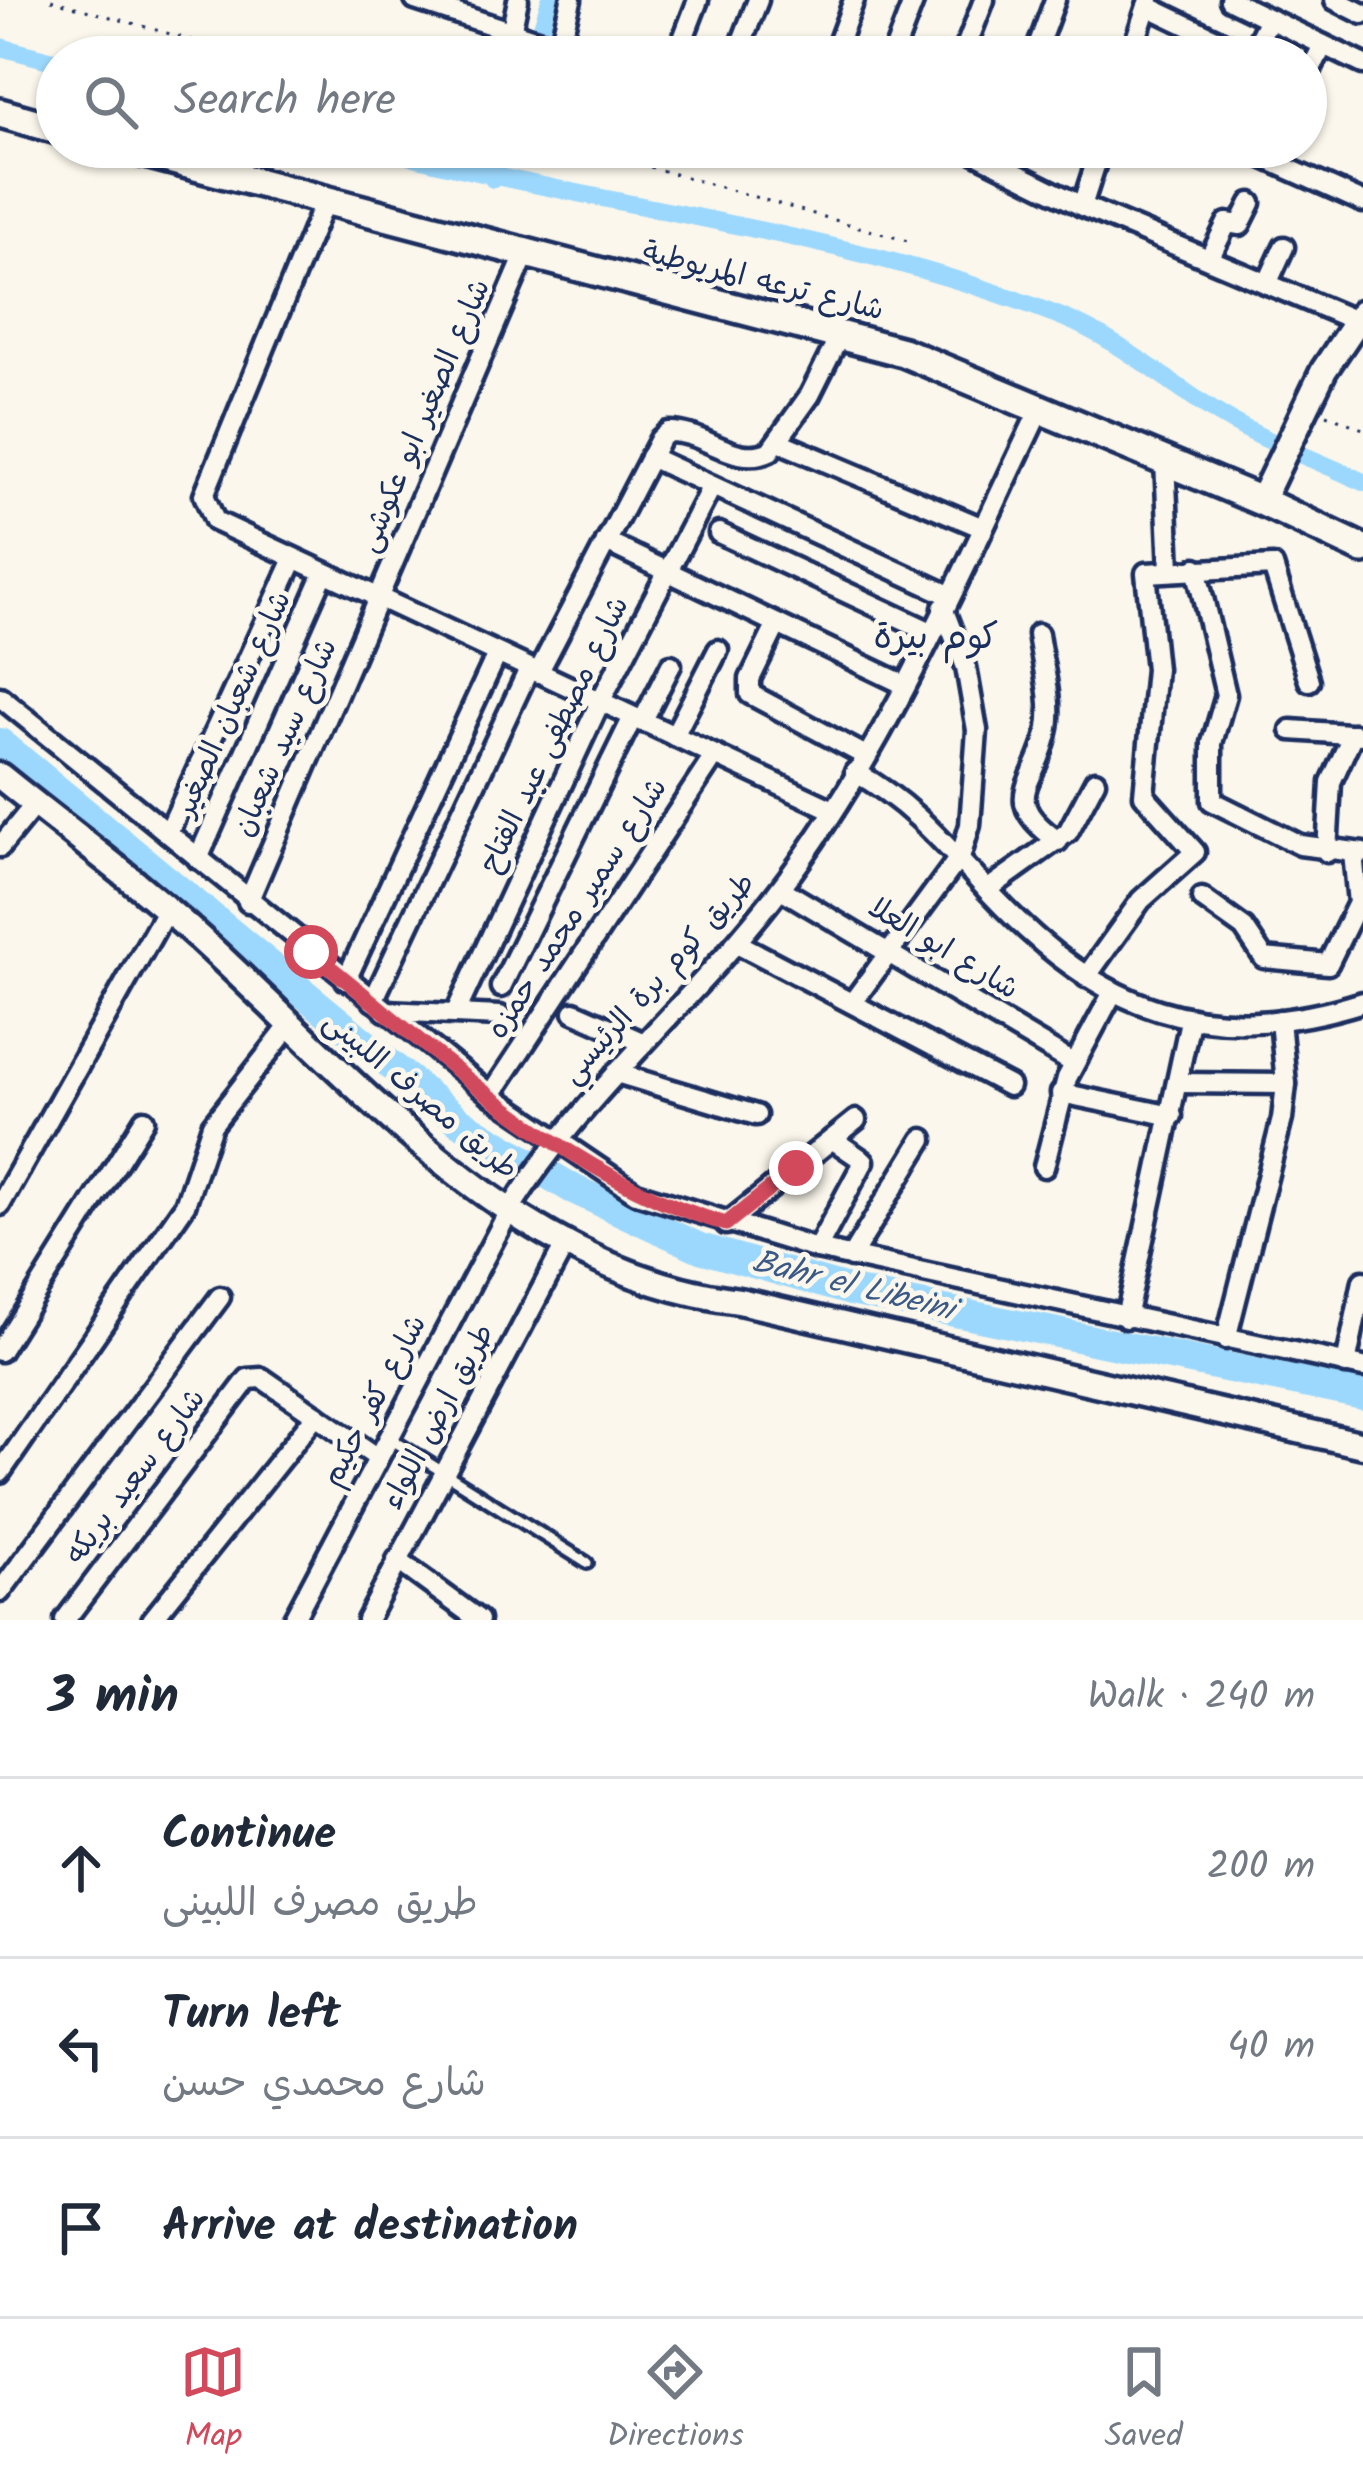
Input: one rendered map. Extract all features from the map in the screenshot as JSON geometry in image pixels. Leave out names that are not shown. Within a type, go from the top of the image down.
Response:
[{"type":"main road","points":[[0,113],[36,123]]},
{"type":"main road","name":"شارع ترعه المريوطية","points":[[200,168],[919,358],[1165,461],[1267,489],[1363,549]]},
{"type":"street","points":[[415,0],[520,36]]},
{"type":"street","points":[[511,33],[518,0]]},
{"type":"street","points":[[562,36],[571,0]]},
{"type":"street","points":[[684,36],[698,0]]},
{"type":"street","points":[[744,36],[758,0]]},
{"type":"street","points":[[841,36],[854,0]]},
{"type":"street","points":[[900,36],[914,0]]},
{"type":"street","points":[[970,36],[984,0]]},
{"type":"street","points":[[1042,36],[1055,0]]},
{"type":"street","points":[[1230,0],[1304,36]]},
{"type":"street","points":[[1334,0],[1363,14]]},
{"type":"street","points":[[1137,36],[1148,3],[1212,36]]},
{"type":"street","points":[[1260,36],[1269,19]]},
{"type":"street","points":[[1327,47],[1363,64]]},
{"type":"street","points":[[1019,168],[1082,206],[1355,324],[1324,370],[1267,489]]},
{"type":"street","points":[[1082,206],[1094,168]]},
{"type":"street","points":[[1287,168],[1363,202]]},
{"type":"street","points":[[324,202],[204,495],[215,521],[833,810]]},
{"type":"street","points":[[1209,259],[1227,223],[1240,225],[1251,203]]},
{"type":"street","points":[[1268,284],[1284,247]]},
{"type":"street","name":"شارع الصغير ابو عكوشى","points":[[380,599],[525,255]]},
{"type":"street","points":[[500,1016],[379,1006],[533,671],[668,432],[682,431],[756,458],[778,442],[840,335]]},
{"type":"street","name":"طريق كوم برة الرئيسي","points":[[509,1210],[555,1140],[781,889],[860,764],[931,632],[1040,409]]},
{"type":"street","points":[[778,442],[983,528]]},
{"type":"street","points":[[650,458],[946,602],[966,667],[977,730],[975,793],[961,855],[852,1003]]},
{"type":"street","points":[[1165,461],[1170,570]]},
{"type":"street","name":"شارع مصطفى عبد الفتاح","points":[[456,1012],[601,702],[712,486]]},
{"type":"street","points":[[719,532],[931,632]]},
{"type":"street","points":[[606,542],[903,684]]},
{"type":"street","points":[[168,833],[294,559]]},
{"type":"street","points":[[1196,568],[1226,694],[1211,743],[1212,801],[1274,835],[1327,852],[1358,853],[1359,910],[1333,960],[1323,964],[1264,958],[1244,928],[1202,898]]},
{"type":"street","points":[[1086,977],[1141,900],[1195,852],[1144,795],[1156,669],[1144,577],[1150,571],[1277,568],[1309,681]]},
{"type":"street","name":"شارع شعبان الصغير","points":[[198,859],[324,573]]},
{"type":"street","name":"شارع سيد شعبان","points":[[248,902],[380,599]]},
{"type":"street","points":[[777,624],[748,684],[750,694],[860,764],[961,855],[987,890],[1112,994],[1190,1021],[1280,1020],[1363,1003]]},
{"type":"street","points":[[1038,634],[1048,726],[1023,801],[1030,822],[1058,841]]},
{"type":"street","points":[[674,736],[718,650]]},
{"type":"street","points":[[346,980],[497,654]]},
{"type":"street","points":[[500,987],[671,665]]},
{"type":"street","name":"طريق مصرف اللبينى","points":[[0,697],[491,1095],[636,1193],[818,1250],[1354,1365]]},
{"type":"street","points":[[1291,730],[1358,734],[1331,782],[1327,852]]},
{"type":"street","name":"شارع سمير محمد حمزه","points":[[491,1095],[715,755]]},
{"type":"street","name":"طريق مصرف اللبينى","points":[[0,776],[167,909],[427,1150],[509,1210],[566,1243],[689,1295],[740,1301],[1363,1445]]},
{"type":"street","points":[[987,890],[1058,841],[1081,817],[1096,781]]},
{"type":"street","points":[[0,847],[35,804]]},
{"type":"street","name":"شارع ابو العلا","points":[[781,889],[1073,1063]]},
{"type":"street","points":[[0,1205],[167,909]]},
{"type":"street","points":[[737,943],[1009,1087]]},
{"type":"street","points":[[1044,1167],[1073,1063],[1112,994]]},
{"type":"street","points":[[574,1012],[644,1043]]},
{"type":"street","points":[[1226,1339],[1286,1084],[1280,1020]]},
{"type":"street","points":[[1126,1318],[1190,1021]]},
{"type":"street","points":[[0,1473],[185,1205],[212,1125],[290,1025]]},
{"type":"street","points":[[616,1073],[757,1115]]},
{"type":"street","points":[[1178,1083],[1286,1084]]},
{"type":"street","points":[[1061,1094],[1172,1116]]},
{"type":"street","points":[[0,1352],[144,1120]]},
{"type":"street","points":[[726,1224],[856,1120]]},
{"type":"street","points":[[818,1250],[865,1161],[832,1139]]},
{"type":"street","points":[[851,1257],[923,1139]]},
{"type":"street","name":"شارع كفر حكيم","points":[[293,1620],[509,1210]]},
{"type":"street","name":"طريق ارض اللواء","points":[[367,1620],[566,1243]]},
{"type":"street","points":[[1354,1365],[1363,1281]]},
{"type":"street","points":[[0,1592],[220,1297]]},
{"type":"street","name":"شارع سعيد بريكه","points":[[65,1620],[248,1379],[262,1378],[378,1458]]},
{"type":"street","points":[[152,1620],[316,1415]]},
{"type":"street","points":[[397,1560],[479,1620]]},
{"type":"lane","points":[[389,1438],[586,1563]]},
{"type":"path","points":[[51,0],[177,36]]},
{"type":"path","points":[[654,168],[911,242]]},
{"type":"path","points":[[1302,416],[1363,429]]},
{"type":"waterway","points":[[539,36],[550,0]]},
{"type":"waterway","points":[[0,47],[36,56]]},
{"type":"waterway","points":[[461,168],[808,241],[978,287],[1082,326],[1226,418],[1363,482]]},
{"type":"waterway","points":[[493,179],[496,168]]},
{"type":"waterway","name":"Bahr el Libeini","points":[[0,743],[460,1122],[573,1189],[700,1248],[851,1291],[1363,1395]]},
{"type":"district","name":"كوم بيرة","points":[[936,638]]},
{"type":"route","points":[[311,952],[491,1095],[636,1193],[726,1224],[796,1168]]}]
